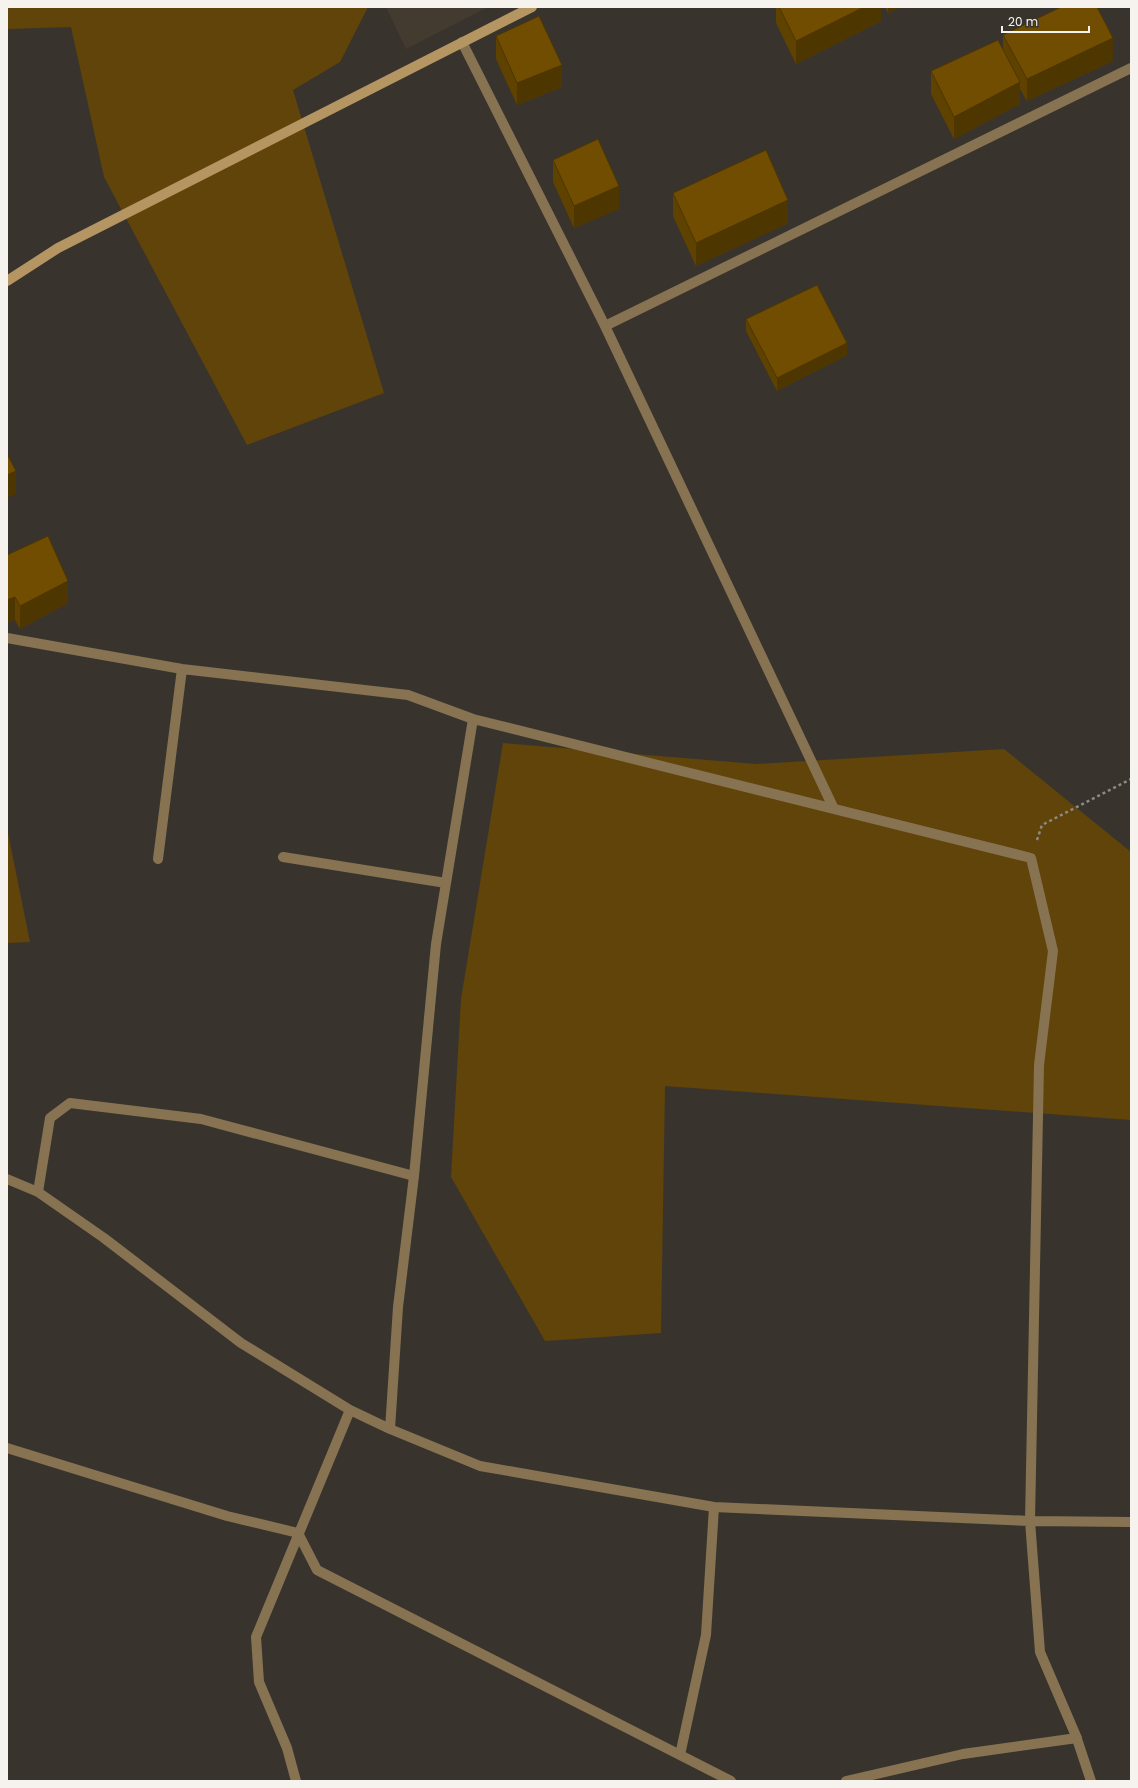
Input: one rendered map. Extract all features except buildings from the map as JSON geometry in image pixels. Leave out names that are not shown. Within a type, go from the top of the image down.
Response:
[{"type":"street","points":[[7,281],[58,248],[532,7]]},
{"type":"street","points":[[462,42],[604,326],[834,809]]},
{"type":"street","points":[[604,326],[1131,68]]},
{"type":"street","points":[[7,638],[182,669],[408,695],[473,719],[1031,858],[1053,952],[1039,1065],[1030,1521],[1040,1652],[1076,1736],[1091,1781]]},
{"type":"street","points":[[158,859],[182,669]]},
{"type":"street","points":[[390,1429],[398,1307],[414,1176],[436,944],[473,719]]},
{"type":"street","points":[[283,858],[446,883]]},
{"type":"street","points":[[38,1192],[50,1118],[70,1103],[201,1119],[414,1176]]},
{"type":"street","points":[[7,1178],[38,1192],[104,1238],[241,1343],[350,1410],[390,1429],[480,1466],[714,1507],[1030,1521],[1131,1522]]},
{"type":"street","points":[[296,1781],[287,1748],[259,1682],[256,1637],[350,1410]]},
{"type":"street","points":[[7,1448],[227,1516],[298,1533],[317,1570],[731,1781]]},
{"type":"street","points":[[680,1755],[706,1635],[714,1507]]},
{"type":"street","points":[[846,1781],[963,1754],[1077,1738],[1076,1736]]},
{"type":"path","points":[[1031,858],[1042,825],[1131,779]]},
{"type":"shaded area","points":[[7,7],[368,7],[340,62],[293,90],[384,393],[247,445],[104,177],[71,27],[7,29]]},
{"type":"shaded area","points":[[386,7],[488,7],[406,49]]},
{"type":"shaded area","points":[[503,743],[756,764],[1004,749],[1131,852],[1131,1120],[665,1086],[661,1333],[545,1341],[451,1177],[461,999]]},
{"type":"shaded area","points":[[8,833],[30,942],[7,943]]}]
